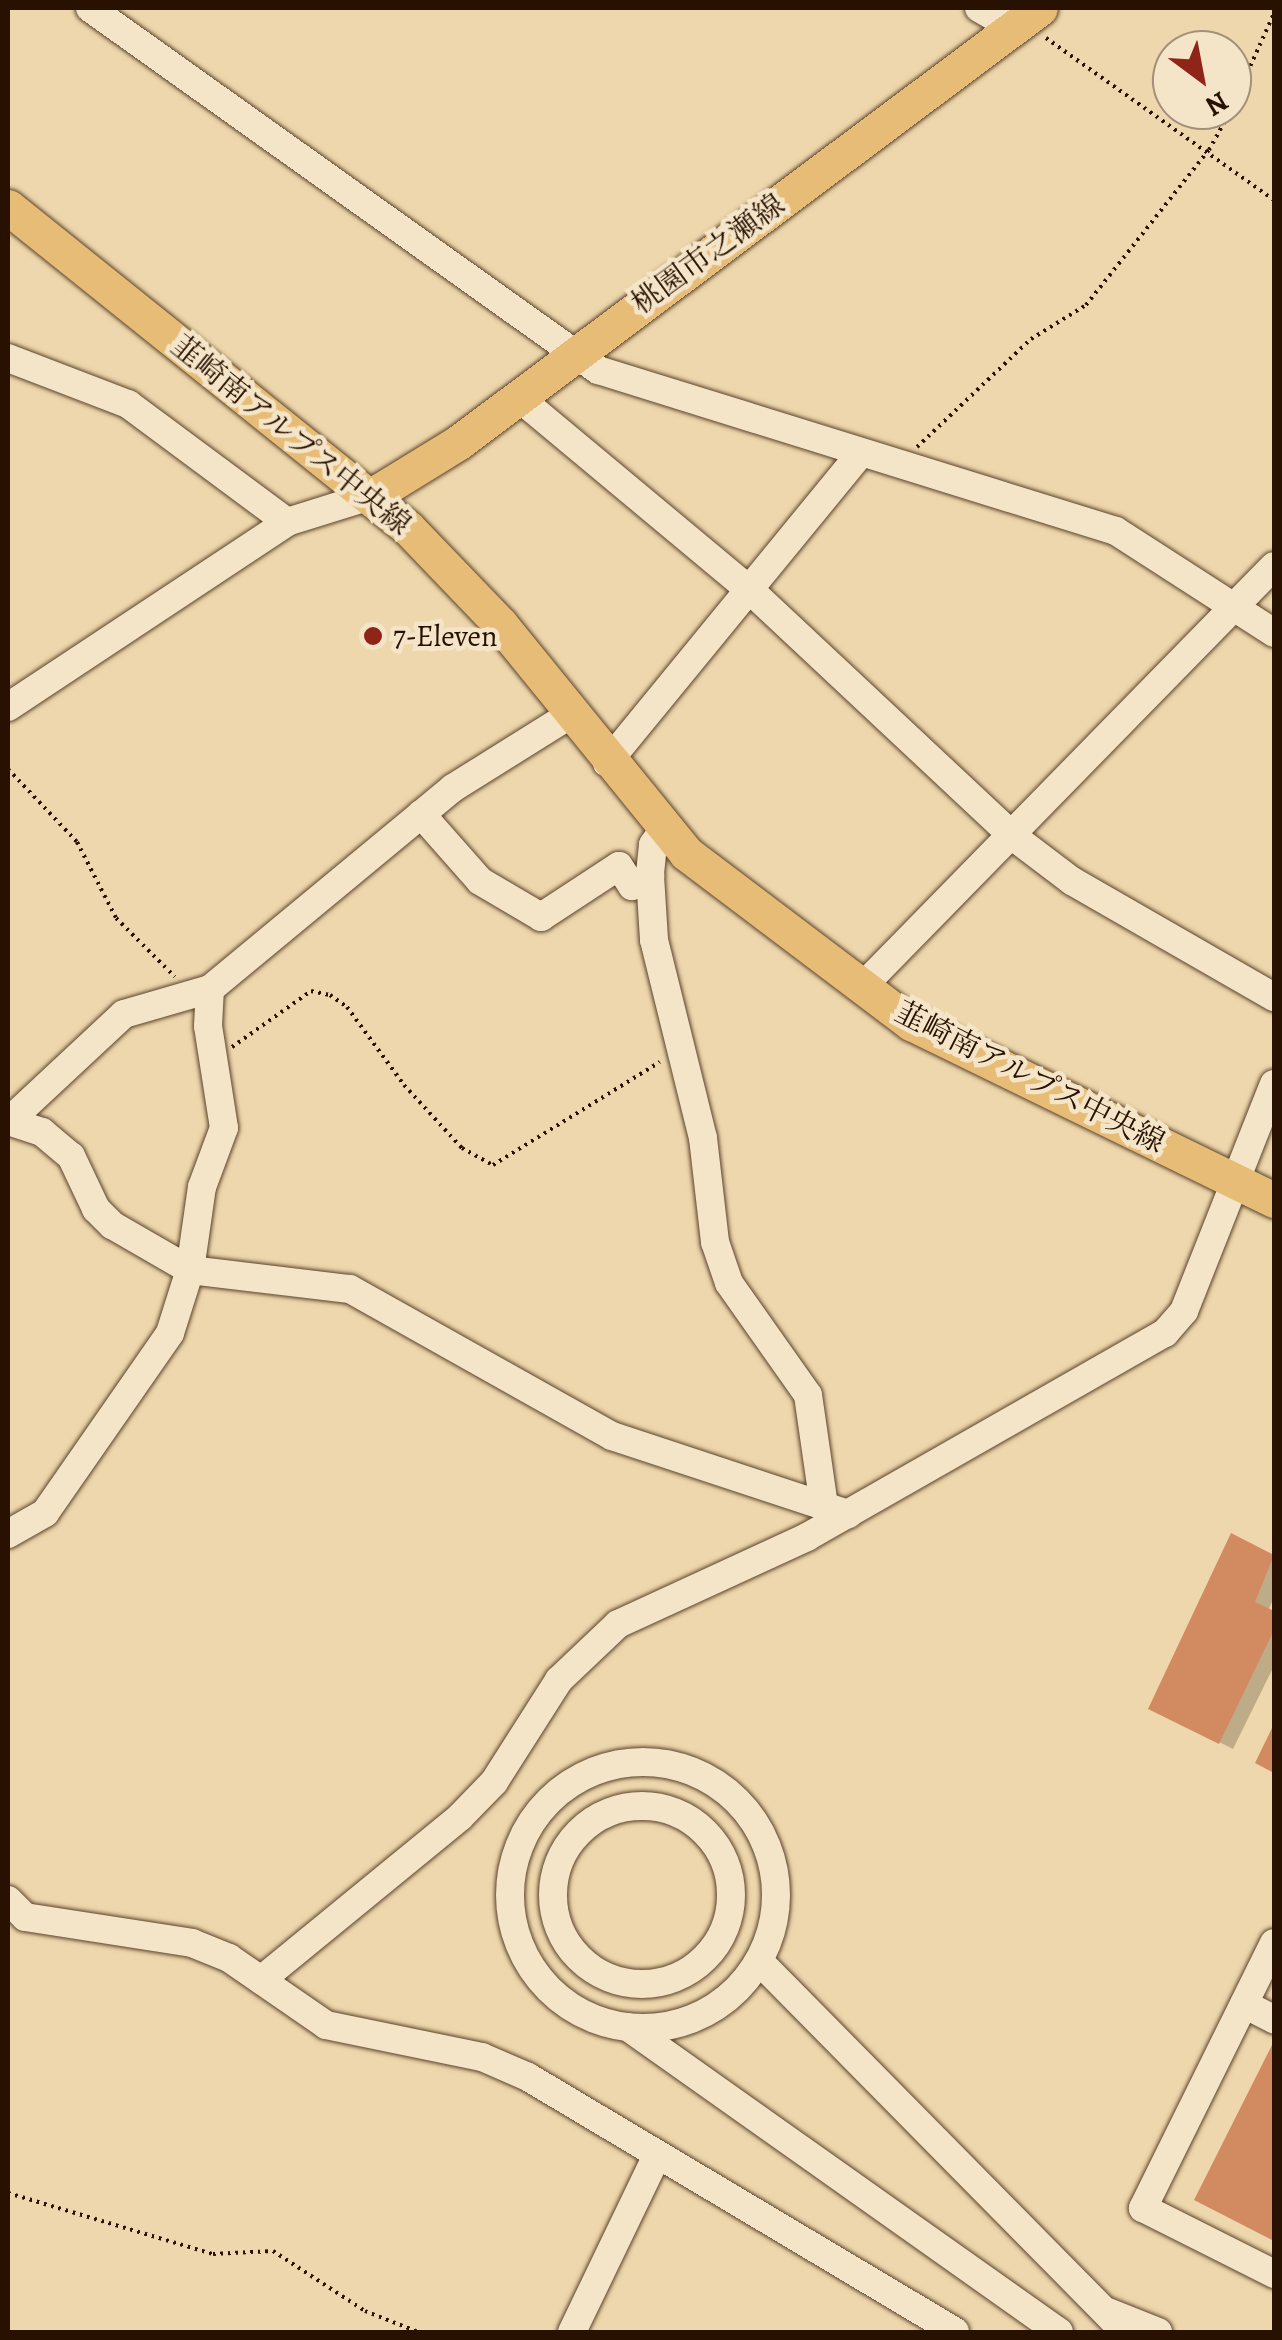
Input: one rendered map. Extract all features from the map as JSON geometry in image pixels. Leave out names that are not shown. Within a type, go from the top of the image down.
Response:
[{"type":"main road","name":"桃園市之瀬線","points":[[373,495],[518,397],[1025,19]]},
{"type":"main road","name":"韮崎南アルプス中央線","points":[[8,207],[373,495],[466,584],[663,830],[861,988],[911,1023],[1274,1200]]},
{"type":"street","points":[[90,8],[598,370],[896,467],[1050,506],[1116,531],[1274,633]]},
{"type":"street","points":[[979,8],[1025,19]]},
{"type":"street","points":[[8,358],[128,404],[287,522]]},
{"type":"street","points":[[518,397],[751,592],[1014,837],[1072,882],[1274,997]]},
{"type":"street","points":[[607,763],[751,592],[859,454]]},
{"type":"street","points":[[8,708],[287,522],[373,495]]},
{"type":"street","points":[[861,988],[1238,609],[1274,566]]},
{"type":"street","points":[[570,715],[421,814],[202,991],[124,1014],[8,1121],[42,1132],[70,1156],[96,1210],[112,1225],[190,1270],[350,1290],[612,1436],[836,1510]]},
{"type":"street","points":[[421,814],[480,881],[540,917],[620,866],[632,886],[650,876]]},
{"type":"street","points":[[663,830],[653,845],[650,876],[654,940],[703,1138],[715,1242],[729,1283],[808,1395],[836,1510]]},
{"type":"street","points":[[8,1534],[45,1514],[154,1364],[190,1270],[202,1188],[224,1128],[202,991]]},
{"type":"street","points":[[261,1980],[460,1817],[494,1782],[559,1680],[618,1624],[1165,1333],[1184,1310],[1274,1084]]},
{"type":"street","points":[[628,2027],[658,2027],[702,2013],[740,1986],[758,1962],[776,1902],[766,1842],[740,1804],[703,1776],[674,1766],[628,1764],[584,1776],[536,1816],[521,1843],[512,1872],[516,1934],[546,1987],[570,2006],[628,2027],[1059,2332]]},
{"type":"street","points":[[655,1807],[687,1819],[714,1841],[728,1873],[731,1907],[712,1950],[696,1966],[676,1978],[630,1983],[598,1972],[571,1949],[556,1918],[554,1883],[560,1861],[588,1824],[609,1812],[655,1807]]},
{"type":"street","points":[[8,1900],[25,1916],[192,1942],[261,1980],[326,2025],[449,2048],[512,2070],[955,2332]]},
{"type":"street","points":[[1274,1943],[1142,2208],[1274,2274]]},
{"type":"street","points":[[758,1962],[1125,2332]]},
{"type":"street","points":[[1244,2004],[1274,2019]]},
{"type":"street","points":[[572,2332],[656,2155]]},
{"type":"street","points":[[1101,2308],[1158,2332]]},
{"type":"path","points":[[1252,62],[1274,13]]},
{"type":"path","points":[[1025,19],[1274,200]]},
{"type":"path","points":[[896,467],[1031,339],[1086,305],[1209,150],[1220,130]]},
{"type":"path","points":[[8,769],[76,842],[116,918],[202,991]]},
{"type":"path","points":[[213,1060],[311,991],[330,995],[347,1007],[404,1086],[462,1148],[492,1165],[681,1049]]},
{"type":"path","points":[[8,2193],[213,2254],[274,2251],[365,2311],[418,2332]]},
{"type":"building","points":[[1231,1533],[1274,1555],[1255,1602],[1274,1611],[1274,1630],[1219,1744],[1148,1709]]},
{"type":"building","points":[[1274,1724],[1274,1773],[1255,1763]]},
{"type":"building","points":[[1274,2041],[1274,2241],[1194,2200]]},
{"type":"place","name":"7-Eleven","points":[[373,636]]}]
